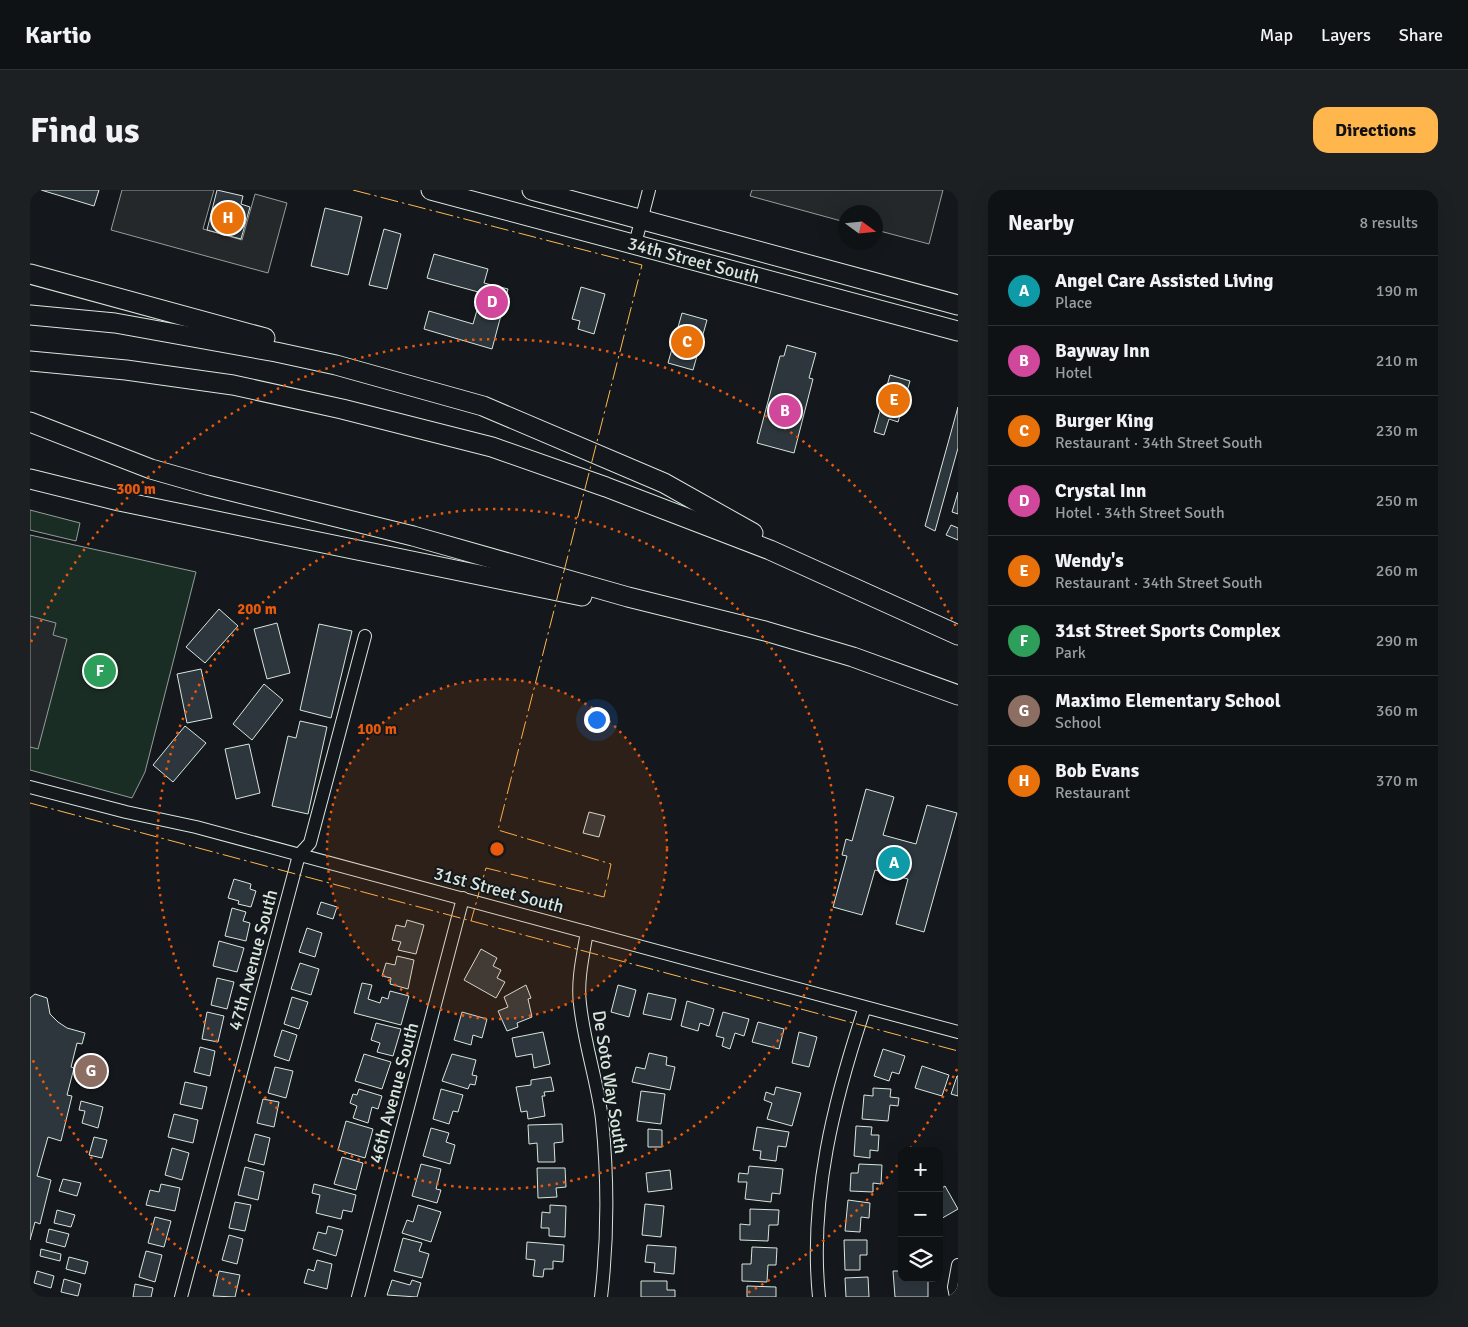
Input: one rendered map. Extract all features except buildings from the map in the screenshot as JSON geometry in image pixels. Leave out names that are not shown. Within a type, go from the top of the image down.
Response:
[{"type":"highway","name":"34th Street South","points":[[431,190],[454,192],[635,244],[958,331]]},
{"type":"highway","name":"34th Street South","points":[[532,190],[958,305]]},
{"type":"highway","points":[[30,274],[279,342],[336,364]]},
{"type":"highway","points":[[866,306],[889,302],[915,307],[920,306],[925,296]]},
{"type":"highway","points":[[921,321],[923,316],[929,313],[958,314]]},
{"type":"highway","points":[[30,315],[115,323],[172,332],[336,364],[483,406],[664,483],[839,581]]},
{"type":"highway","points":[[30,361],[126,370],[233,385],[342,408],[492,446],[687,517],[770,550],[958,635]]},
{"type":"highway","points":[[30,422],[151,468],[207,485],[413,536],[628,597],[765,630],[853,657],[958,695]]},
{"type":"highway","points":[[30,479],[119,501],[584,596],[628,597]]},
{"type":"street","points":[[635,244],[649,190]]},
{"type":"street","name":"47th Avenue South","points":[[181,1297],[299,855],[310,843],[365,636]]},
{"type":"street","name":"31st Street South","points":[[30,787],[126,812],[196,827],[958,1032]]},
{"type":"street","name":"46th Avenue South","points":[[358,1297],[463,898]]},
{"type":"street","name":"De Soto Way South","points":[[587,932],[579,1002],[602,1118],[607,1186],[606,1251],[602,1297]]},
{"type":"street","points":[[819,1297],[817,1275],[820,1206],[828,1142],[836,1102],[865,1007]]},
{"type":"street","points":[[956,1297],[954,1287],[958,1265]]},
{"type":"green space","points":[[30,510],[80,523],[76,541],[30,530]]},
{"type":"green space","points":[[30,535],[196,572],[145,772],[132,798],[30,770]]},
{"type":"shaded area","points":[[122,190],[214,190],[203,229],[242,240],[255,194],[287,203],[268,273],[111,230]]},
{"type":"shaded area","points":[[752,190],[943,190],[929,244],[883,232],[883,205],[838,205],[838,220],[750,196]]},
{"type":"shaded area","points":[[30,616],[56,623],[53,635],[67,639],[38,749],[30,747]]},
{"type":"power","points":[[353,190],[642,265],[498,830],[611,864],[604,897],[486,868],[471,921]]},
{"type":"power","points":[[30,803],[958,1051]]},
{"type":"place","name":"Bob Evans","points":[[228,218]]},
{"type":"place","name":"Crystal Inn","points":[[492,302]]},
{"type":"place","name":"Burger King","points":[[687,342]]},
{"type":"place","name":"Wendy's","points":[[894,400]]},
{"type":"place","name":"Bayway Inn","points":[[785,411]]},
{"type":"place","name":"31st Street Sports Complex","points":[[100,671]]},
{"type":"place","name":"Angel Care Assisted Living","points":[[894,863]]},
{"type":"place","name":"Maximo Elementary School","points":[[91,1071]]}]
